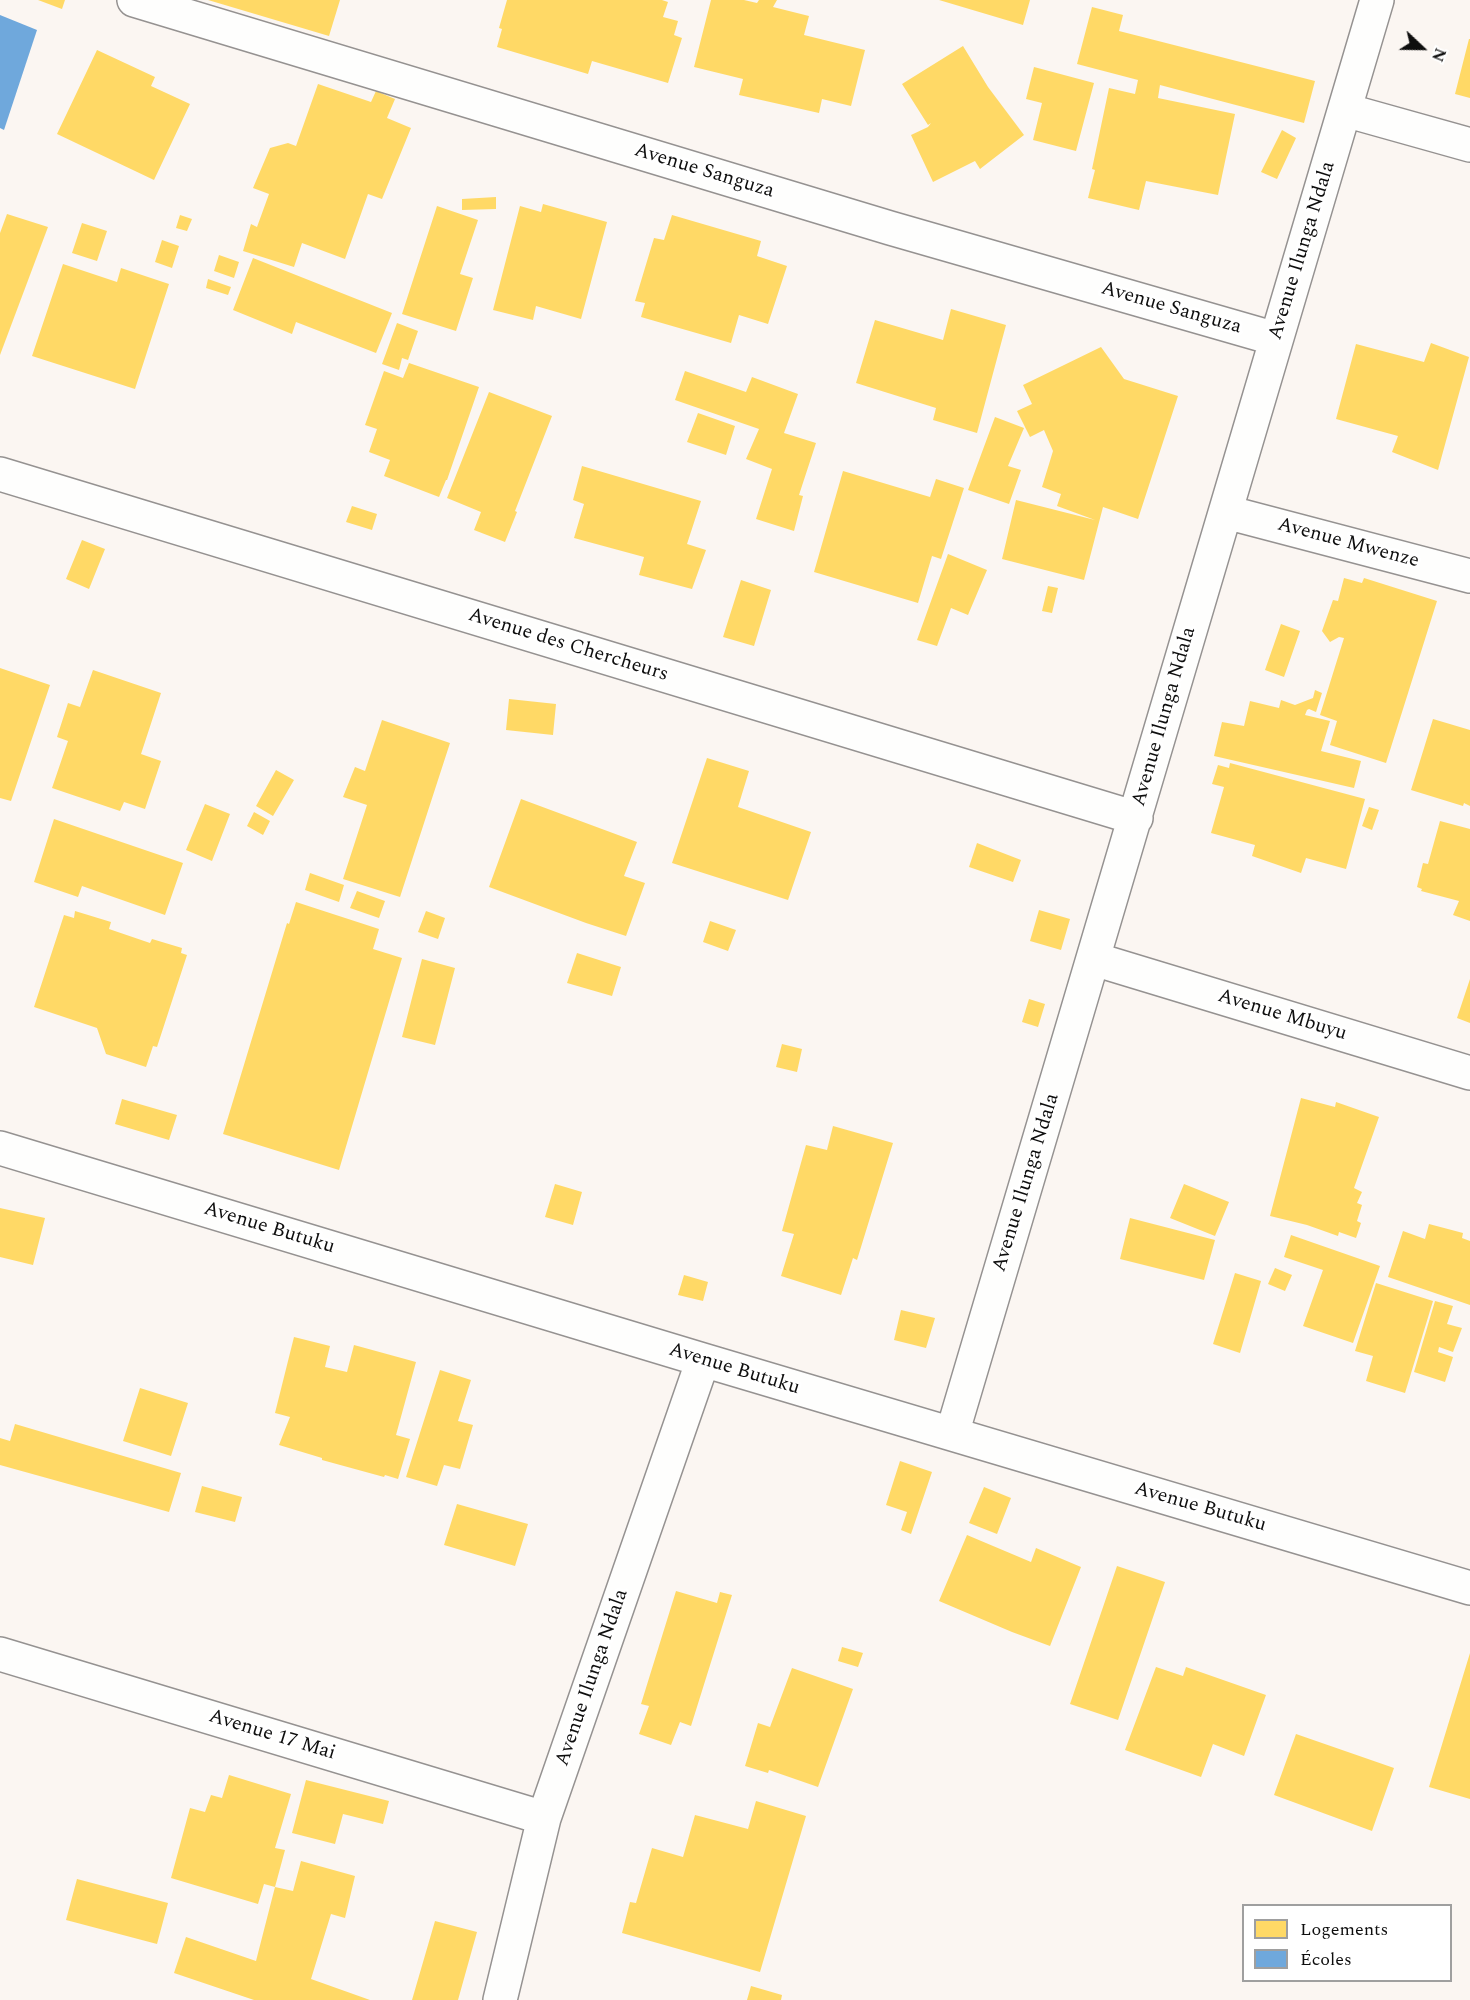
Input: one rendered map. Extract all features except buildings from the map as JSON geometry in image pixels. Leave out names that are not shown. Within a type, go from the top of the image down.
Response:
[{"type":"street","name":"Avenue Sanguza","points":[[134,0],[890,228],[1276,339]]},
{"type":"street","name":"Avenue Ilunga Ndala","points":[[951,1434],[1136,818],[1377,0]]},
{"type":"street","points":[[1345,110],[1470,145]]},
{"type":"street","name":"Avenue des Chercheurs","points":[[0,474],[1136,818]]},
{"type":"street","name":"Avenue Mwenze","points":[[1226,512],[1470,576]]},
{"type":"street","name":"Avenue Mbuyu","points":[[1094,959],[1470,1073]]},
{"type":"street","name":"Avenue Butuku","points":[[0,1148],[1470,1588]]},
{"type":"street","name":"Avenue Ilunga Ndala","points":[[500,2000],[544,1818],[703,1360]]},
{"type":"street","name":"Avenue 17 Mai","points":[[0,1654],[544,1818]]}]
